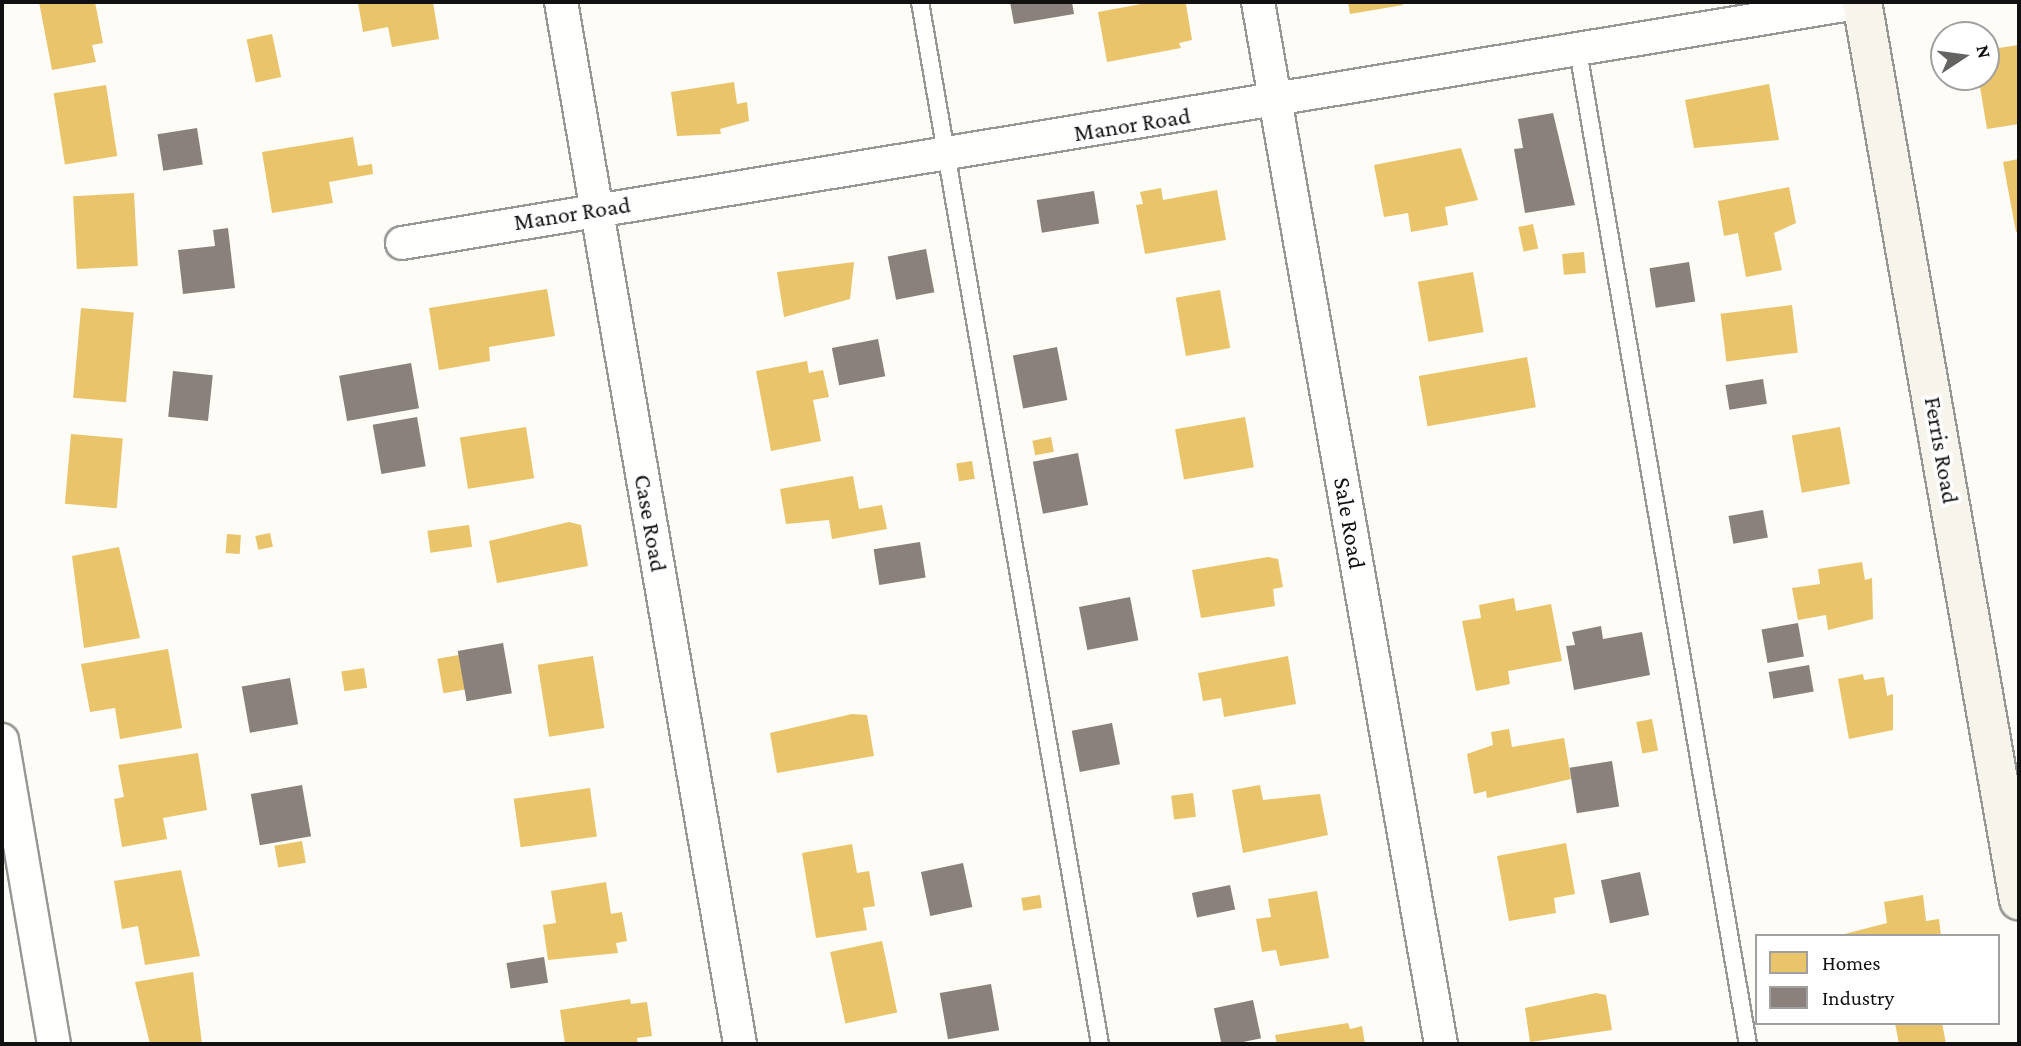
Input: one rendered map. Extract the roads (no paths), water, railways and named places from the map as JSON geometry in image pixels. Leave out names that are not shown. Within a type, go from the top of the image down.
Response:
[{"type":"main road","name":"Ferris Road","points":[[1862,2],[2019,900]]},
{"type":"street","name":"Case Road","points":[[561,2],[740,1044]]},
{"type":"street","name":"Sale Road","points":[[1258,2],[1441,1044]]},
{"type":"street","name":"Manor Road","points":[[402,243],[597,207],[1276,101],[1862,2]]},
{"type":"street","points":[[2,740],[54,1044]]},
{"type":"lane","points":[[920,2],[1100,1044]]},
{"type":"lane","points":[[1578,51],[1748,1044]]}]
